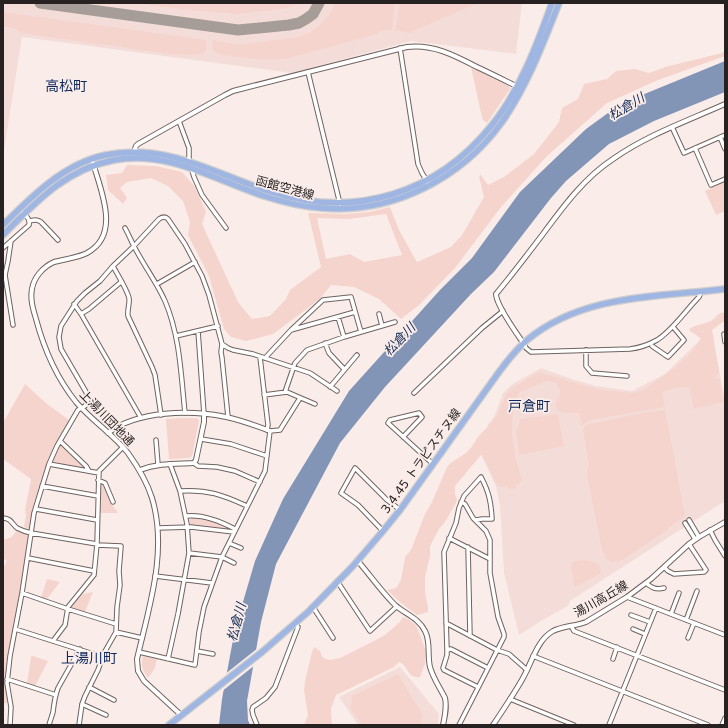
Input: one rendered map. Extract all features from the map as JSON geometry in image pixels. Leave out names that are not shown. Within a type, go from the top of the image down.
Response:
[{"type":"main road","name":"函館空港線","points":[[519,88],[552,3]]},
{"type":"main road","name":"函館空港線","points":[[3,235],[56,186],[75,174],[114,160],[134,158],[163,161],[191,168],[258,194],[288,203],[315,208],[340,206],[388,196],[428,183],[474,146],[495,121],[519,88],[538,57],[559,3]]},
{"type":"main road","name":"函館空港線","points":[[3,225],[34,195],[69,169],[92,159],[114,154],[134,152],[165,155],[189,161],[272,192],[340,206]]},
{"type":"main road","name":"3.4.45 トラピスチヌ線","points":[[169,725],[262,652],[313,607],[337,582],[400,510],[498,372],[524,344],[539,332],[550,324],[573,313],[603,303],[624,299],[725,289]]},
{"type":"street","points":[[135,149],[138,144],[233,91],[400,48],[420,46],[442,50],[519,88]]},
{"type":"street","points":[[400,48],[418,164],[428,183]]},
{"type":"street","points":[[308,72],[340,206]]},
{"type":"street","points":[[701,292],[699,297],[668,331],[656,341],[643,346],[630,349],[531,352],[526,348],[496,298],[496,294],[566,204],[591,177],[612,159],[644,139],[725,104]]},
{"type":"street","points":[[179,120],[189,148],[189,161],[194,177],[202,195],[226,228]]},
{"type":"street","points":[[672,127],[684,153],[725,136]]},
{"type":"street","points":[[720,138],[725,149]]},
{"type":"street","points":[[695,148],[711,185],[725,179]]},
{"type":"street","name":"上湯川団地通","points":[[92,159],[106,214],[106,227],[97,245],[86,253],[54,262],[46,267],[35,280],[32,292],[32,304],[46,350],[65,386],[81,408],[123,447],[140,470],[152,497],[158,528],[158,554],[137,667],[139,674],[144,681],[181,716]]},
{"type":"street","points":[[19,210],[29,221]]},
{"type":"street","points":[[10,725],[11,707],[7,679],[36,509],[49,464],[78,410],[87,404],[88,399],[87,394],[60,347],[59,337],[61,326],[74,304],[100,281],[162,217],[168,219],[184,244],[195,262],[207,288],[222,344],[221,352],[228,417]]},
{"type":"street","points":[[29,221],[35,219],[38,220],[58,240]]},
{"type":"street","points":[[3,248],[29,225],[29,221]]},
{"type":"street","points":[[125,228],[165,300],[176,336],[185,413]]},
{"type":"street","points":[[11,241],[5,275],[13,325]]},
{"type":"street","points":[[157,284],[195,262]]},
{"type":"street","points":[[113,266],[129,298],[127,311],[128,316],[154,371],[161,415]]},
{"type":"street","points":[[81,314],[121,282]]},
{"type":"street","points":[[266,356],[323,300],[351,297],[361,332]]},
{"type":"street","points":[[74,304],[141,418]]},
{"type":"street","points":[[414,394],[482,328],[504,311]]},
{"type":"street","points":[[291,330],[355,312]]},
{"type":"street","points":[[379,314],[382,326]]},
{"type":"street","points":[[338,317],[344,337]]},
{"type":"street","points":[[285,392],[294,366],[307,350],[325,343],[395,322]]},
{"type":"street","points":[[176,336],[218,326]]},
{"type":"street","points":[[652,346],[668,357],[684,340],[674,328]]},
{"type":"street","points":[[194,463],[196,460],[204,422],[198,331]]},
{"type":"street","points":[[725,334],[725,342]]},
{"type":"street","points":[[325,343],[329,353],[344,369]]},
{"type":"street","points":[[222,344],[233,350],[260,357],[266,356],[294,366],[310,373],[337,391]]},
{"type":"street","points":[[586,350],[586,366],[592,373],[627,376]]},
{"type":"street","points":[[330,387],[356,355]]},
{"type":"street","points":[[139,652],[195,665],[204,607],[212,582],[222,557],[265,471],[268,425],[260,357]]},
{"type":"street","points":[[264,395],[285,392],[314,404]]},
{"type":"street","points":[[108,433],[115,427],[141,418],[185,413],[228,417],[268,431],[280,430],[300,398]]},
{"type":"street","points":[[403,437],[422,418],[419,412],[390,420],[388,423],[403,437],[433,464]]},
{"type":"street","points":[[201,439],[231,444],[267,456]]},
{"type":"street","points":[[156,440],[158,465]]},
{"type":"street","points":[[60,441],[86,466],[89,471]]},
{"type":"street","points":[[53,642],[65,625],[68,607],[94,575],[97,544],[99,471],[123,447]]},
{"type":"street","points":[[140,470],[158,465],[194,463],[198,466],[217,467],[234,471],[260,482]]},
{"type":"street","points":[[49,464],[99,472]]},
{"type":"street","points":[[168,659],[189,553],[186,516],[180,491],[170,464]]},
{"type":"street","points":[[383,531],[358,505],[341,493],[355,468],[386,499],[400,510]]},
{"type":"street","points":[[476,520],[492,519],[488,490],[481,476],[464,496],[461,502],[456,523],[444,552],[447,650],[443,668],[444,670],[478,687]]},
{"type":"street","points":[[98,480],[105,483],[113,502]]},
{"type":"street","points":[[42,486],[98,496]]},
{"type":"street","points":[[180,491],[198,490],[213,493],[247,506]]},
{"type":"street","points":[[459,725],[504,637],[498,617],[490,573],[490,540],[486,531],[465,504],[461,502]]},
{"type":"street","points":[[36,509],[97,520]]},
{"type":"street","points":[[186,516],[194,515],[224,523],[235,531]]},
{"type":"street","points":[[3,518],[12,521],[17,527],[31,533],[97,544],[121,546],[119,571],[120,585],[116,632],[82,704],[78,725]]},
{"type":"street","points":[[689,520],[697,538]]},
{"type":"street","name":"湯川高丘線","points":[[493,725],[510,700],[540,644],[547,636],[558,629],[586,622],[627,597],[646,583],[689,544],[725,522]]},
{"type":"street","points":[[685,523],[697,538]]},
{"type":"street","points":[[158,528],[188,527],[235,531]]},
{"type":"street","points":[[710,530],[714,540],[725,556]]},
{"type":"street","points":[[450,538],[490,559]]},
{"type":"street","points":[[229,543],[241,548]]},
{"type":"street","points":[[664,567],[674,574],[704,572],[706,570],[689,544]]},
{"type":"street","points":[[468,547],[470,636]]},
{"type":"street","points":[[189,553],[222,557],[234,563]]},
{"type":"street","points":[[28,558],[94,571]]},
{"type":"street","points":[[357,560],[396,606],[416,619],[425,630],[429,642],[429,659],[431,668],[446,702],[446,710],[442,725]]},
{"type":"street","points":[[155,576],[212,582]]},
{"type":"street","points":[[337,582],[370,630],[395,608]]},
{"type":"street","points":[[646,583],[657,590],[664,588]]},
{"type":"street","points":[[686,620],[697,591]]},
{"type":"street","points":[[22,593],[68,610],[116,624]]},
{"type":"street","points":[[671,614],[679,593]]},
{"type":"street","points":[[627,597],[725,635]]},
{"type":"street","points":[[313,607],[333,638]]},
{"type":"street","points":[[609,725],[656,608]]},
{"type":"street","points":[[631,615],[650,622]]},
{"type":"street","points":[[257,725],[253,715],[253,707],[266,698],[274,687],[298,627],[295,623]]},
{"type":"street","points":[[446,623],[497,650],[509,654],[527,670]]},
{"type":"street","points":[[688,638],[694,623]]},
{"type":"street","points":[[571,626],[574,631],[725,690]]},
{"type":"street","points":[[15,629],[103,657]]},
{"type":"street","points":[[633,629],[645,634]]},
{"type":"street","points":[[116,632],[142,638]]},
{"type":"street","points":[[613,658],[617,647]]},
{"type":"street","points":[[447,650],[451,649],[488,668]]},
{"type":"street","points":[[49,725],[58,688],[80,650]]},
{"type":"street","points":[[197,651],[213,654]]},
{"type":"street","points":[[533,656],[702,724],[708,725]]},
{"type":"street","points":[[7,679],[56,695]]},
{"type":"street","points":[[89,687],[114,700]]},
{"type":"street","points":[[510,700],[574,725]]},
{"type":"street","points":[[82,704],[106,715]]},
{"type":"street","points":[[722,725],[725,718]]},
{"type":"shaded area","points":[[3,3],[522,3],[516,54],[411,41],[292,73],[22,37],[3,157]]},
{"type":"shaded area","points":[[134,3],[298,3],[288,8],[238,14]]},
{"type":"shaded area","points":[[335,3],[395,3],[392,30],[385,30],[370,36],[289,58],[244,58],[218,54],[213,50],[212,40],[243,44],[292,38],[309,33],[321,24],[332,11]]},
{"type":"shaded area","points":[[400,3],[478,3],[409,33],[395,30]]},
{"type":"shaded area","points":[[3,12],[206,40],[207,46],[205,52],[200,54],[180,55],[21,33],[16,29],[3,26]]},
{"type":"shaded area","points":[[725,51],[725,56],[658,80],[607,103],[546,157],[501,207],[455,268],[419,305],[401,319],[379,299],[354,287],[331,285],[320,299],[273,334],[246,341],[231,337],[224,329],[209,276],[188,235],[190,222],[183,201],[168,186],[151,178],[127,182],[120,188],[127,198],[123,204],[108,190],[106,175],[122,173],[127,165],[156,166],[182,172],[195,187],[206,212],[202,224],[238,302],[252,319],[270,316],[286,299],[290,290],[321,267],[308,213],[347,214],[369,212],[390,207],[399,230],[417,262],[451,247],[462,235],[484,197],[479,176],[481,175],[488,185],[504,177],[534,154],[559,122],[562,108],[578,99],[584,84],[607,79],[616,71],[635,69],[649,73],[665,67]],"holes":[[[386,214],[402,255],[364,262],[350,254],[326,259],[317,218],[349,219]]]},
{"type":"shaded area","points":[[471,67],[509,86],[510,89],[487,123],[483,120],[481,113]]},
{"type":"shaded area","points":[[725,182],[725,211],[716,215],[705,191]]},
{"type":"shaded area","points":[[722,312],[725,312],[725,321],[712,330],[719,371],[713,379],[719,378],[724,402],[694,409],[689,387],[674,388],[662,392],[665,407],[591,420],[582,426],[579,413],[568,413],[557,410],[556,403],[560,391],[555,382],[547,381],[520,392],[513,409],[512,433],[516,460],[522,480],[516,488],[512,489],[508,488],[507,486],[498,486],[483,456],[481,455],[455,486],[455,494],[457,499],[456,503],[430,546],[430,556],[425,577],[425,593],[428,612],[417,615],[387,590],[396,588],[401,580],[405,557],[411,550],[425,514],[432,502],[447,467],[467,452],[491,423],[507,394],[512,388],[539,372],[601,390],[632,393],[643,390],[676,367],[691,353],[701,339],[689,329],[711,321]]},
{"type":"shaded area","points":[[711,329],[725,400],[725,501],[570,601],[568,606],[519,635],[504,573],[500,506],[496,486],[482,457],[488,424],[494,417],[503,393],[511,385],[541,368],[596,386],[632,391],[665,374]]},
{"type":"shaded area","points":[[25,384],[47,404],[69,420],[55,444],[48,462],[33,506],[29,529],[24,527],[26,515],[25,510],[31,479],[3,459],[3,423]]},
{"type":"shaded area","points":[[665,410],[685,516],[669,529],[621,561],[612,562],[606,559],[602,550],[587,475],[589,464],[583,430],[585,425],[637,414]]},
{"type":"shaded area","points":[[558,414],[564,446],[519,455],[516,431],[521,419]]},
{"type":"shaded area","points":[[197,418],[199,421],[192,456],[189,458],[169,459],[166,419]]},
{"type":"shaded area","points":[[60,444],[85,467],[52,462]]},
{"type":"shaded area","points":[[101,483],[104,485],[111,503],[118,513],[100,513]]},
{"type":"shaded area","points":[[192,518],[206,520],[229,528],[228,530],[191,525],[189,520]]},
{"type":"shaded area","points":[[17,530],[29,536],[8,655],[5,684],[8,703],[3,703],[3,569],[7,560],[3,559],[3,540],[12,537]]},
{"type":"shaded area","points":[[585,560],[599,565],[601,570],[600,574],[575,587],[571,567],[574,561]]},
{"type":"shaded area","points":[[47,579],[60,582],[46,600],[41,598]]},
{"type":"shaded area","points":[[93,592],[85,612],[71,608],[75,601],[83,594]]},
{"type":"shaded area","points":[[403,617],[416,625],[426,651],[425,664],[420,677],[410,674],[405,666],[399,662],[394,667],[336,695],[331,709],[332,725],[304,725],[308,715],[304,690],[305,681],[314,647],[320,651],[323,658],[330,660],[340,658],[385,635],[400,622]]},
{"type":"shaded area","points":[[31,656],[48,661],[35,686],[27,684]]},
{"type":"shaded area","points":[[143,656],[157,659],[155,668],[148,678],[142,667]]},
{"type":"shaded area","points":[[400,667],[439,714],[438,725],[358,725],[339,697]]},
{"type":"shaded area","points":[[398,674],[423,716],[420,725],[362,725],[351,709],[352,696]]},
{"type":"water","name":"松倉川","points":[[725,61],[725,92],[654,121],[609,144],[566,181],[551,198],[494,272],[471,294],[385,387],[340,443],[276,564],[261,622],[247,701],[248,720],[250,725],[219,725],[222,699],[235,629],[255,561],[283,499],[349,391],[440,290],[472,258],[520,192],[586,129],[608,113],[642,95]]},
{"type":"pier","points":[[258,648],[255,665],[221,692],[224,675]]},
{"type":"taxiway","points":[[40,3],[238,30],[299,23],[313,14],[319,3]]},
{"type":"district","name":"高松町","points":[[66,86]]},
{"type":"district","name":"戸倉町","points":[[529,406]]},
{"type":"district","name":"上湯川町","points":[[89,658]]}]
